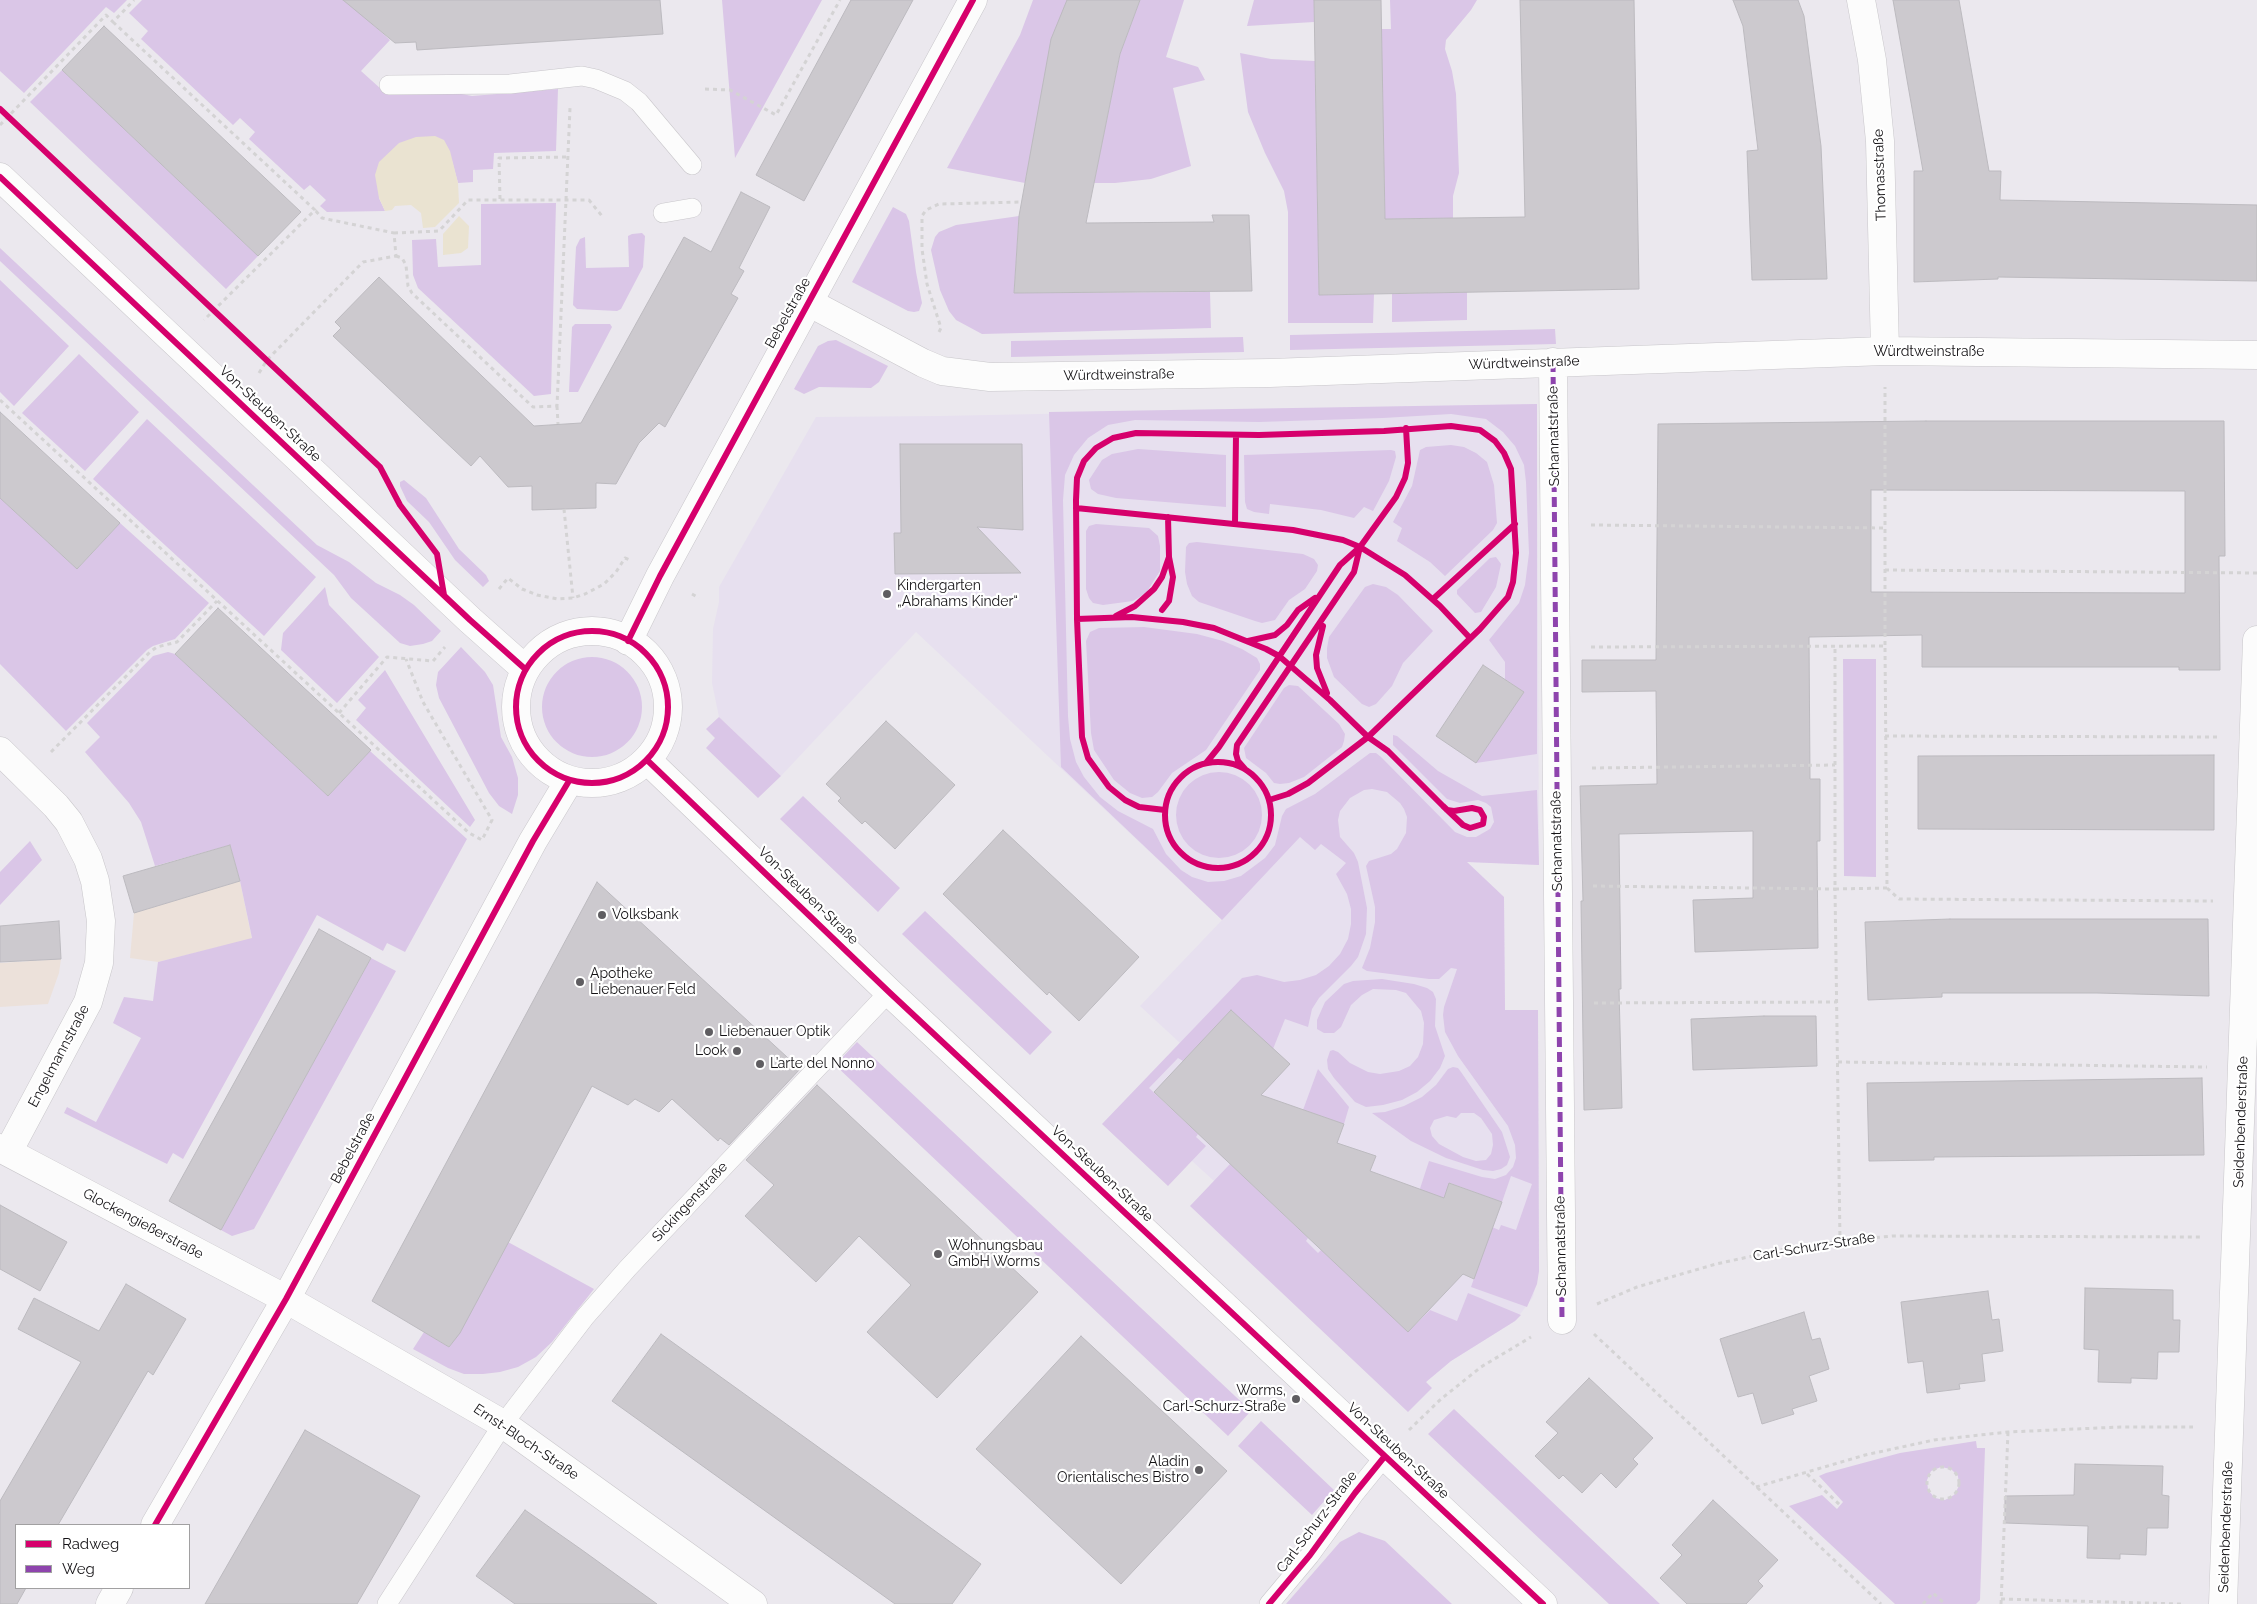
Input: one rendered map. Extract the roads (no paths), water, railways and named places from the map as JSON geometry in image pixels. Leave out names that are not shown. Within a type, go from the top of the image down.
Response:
[{"type":"street","name":"Bebelstraße","points":[[628,641],[660,576],[972,0]]},
{"type":"street","name":"Thomasstraße","points":[[1861,0],[1872,60],[1880,141],[1886,351]]},
{"type":"street","name":"Von-Steuben-Straße","points":[[0,177],[524,668]]},
{"type":"street","name":"Würdtweinstraße","points":[[808,302],[923,363],[942,371],[990,377],[1270,373],[1886,351],[2257,355]]},
{"type":"street","name":"Schannatstraße","points":[[1553,362],[1558,1003],[1568,1317]]},
{"type":"street","points":[[593,631],[611,634],[628,641],[647,655],[660,674],[668,696],[667,719],[660,741],[647,760],[630,773],[610,781],[590,784],[569,780],[548,770],[531,754],[520,733],[516,710],[519,686],[524,668],[541,651],[556,640],[574,633],[593,631]]},
{"type":"street","name":"Seidenbenderstraße","points":[[2224,1604],[2257,640]]},
{"type":"street","name":"Engelmannstraße","points":[[0,751],[65,817],[88,859],[100,903],[101,942],[97,970],[88,1002],[4,1150]]},
{"type":"street","name":"Von-Steuben-Straße","points":[[647,760],[889,992],[1542,1604]]},
{"type":"street","name":"Bebelstraße","points":[[157,1524],[286,1299],[528,850],[569,780]]},
{"type":"street","name":"Glockengießerstraße","points":[[4,1150],[286,1299]]},
{"type":"street","name":"Ernst-Bloch-Straße","points":[[286,1299],[503,1424],[753,1604]]},
{"type":"street","points":[[110,1604],[119,1589]]},
{"type":"lane","points":[[389,85],[510,84],[569,77],[596,79],[625,92],[639,102],[692,164]]},
{"type":"lane","points":[[663,213],[692,208]]},
{"type":"lane","name":"Sickingenstraße","points":[[387,1604],[503,1424],[585,1317],[628,1268],[889,992]]},
{"type":"lane","name":"Carl-Schurz-Straße","points":[[1269,1604],[1310,1555],[1385,1456]]},
{"type":"place","name":"Kindergarten „Abrahams Kinder“","points":[[887,594]]},
{"type":"place","name":"Volksbank","points":[[602,915]]},
{"type":"place","name":"Apotheke Liebenauer Feld","points":[[580,982]]},
{"type":"place","name":"Liebenauer Optik","points":[[709,1032]]},
{"type":"place","name":"Look","points":[[737,1051]]},
{"type":"place","name":"L’arte del Nonno","points":[[760,1064]]},
{"type":"place","name":"Wohnungsbau GmbH Worms","points":[[938,1254]]},
{"type":"place","name":"Worms, Carl-Schurz-Straße","points":[[1296,1399]]},
{"type":"place","name":"Aladin Orientalisches Bistro","points":[[1199,1470]]}]
